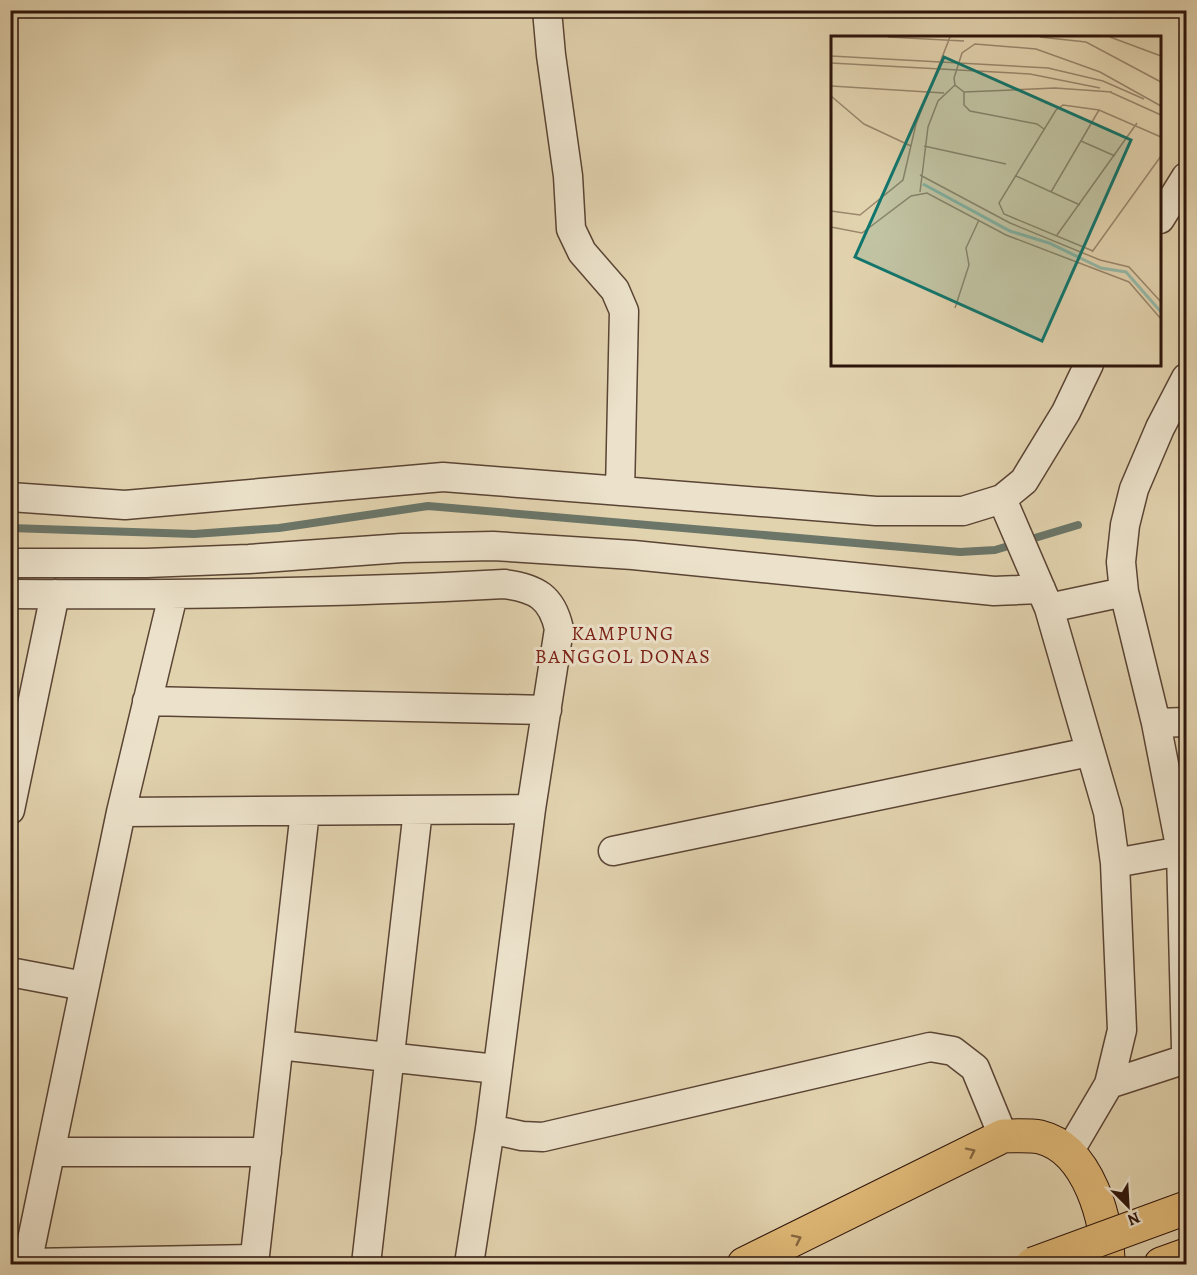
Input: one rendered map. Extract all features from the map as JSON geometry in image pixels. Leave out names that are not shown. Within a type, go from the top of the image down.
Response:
[{"type":"main road","points":[[744,1264],[1003,1136],[1041,1137],[1069,1152],[1094,1188],[1108,1250],[1108,1264]]},
{"type":"main road","points":[[1034,1264],[1186,1208]]},
{"type":"main road","points":[[1161,1264],[1186,1255]]},
{"type":"street","points":[[548,10],[551,55],[567,167],[571,229],[582,252],[615,290],[624,311],[620,491]]},
{"type":"street","points":[[1161,217],[1186,177]]},
{"type":"street","points":[[10,497],[124,505],[443,477],[876,511],[963,511],[1005,507],[1039,460],[1088,366]]},
{"type":"street","points":[[1109,1084],[1182,1057],[1181,851],[1156,723],[1112,595],[1121,562],[1134,489],[1160,428],[1186,378]]},
{"type":"street","points":[[1005,507],[1049,594],[1089,752],[1108,812],[1115,863],[1122,1030],[1109,1084],[1069,1152]]},
{"type":"street","points":[[10,563],[146,563],[402,548],[493,546],[633,555],[994,591],[1112,595]]},
{"type":"street","points":[[10,594],[173,596],[363,592],[504,584],[524,587],[539,594],[555,610],[559,629],[531,809],[490,1129],[469,1264]]},
{"type":"street","points":[[10,810],[55,594]]},
{"type":"street","points":[[173,596],[121,812],[28,1264],[254,1262],[305,811]]},
{"type":"street","points":[[147,701],[546,710]]},
{"type":"street","points":[[1156,723],[1186,722]]},
{"type":"street","points":[[613,851],[1089,752]]},
{"type":"street","points":[[121,812],[531,809]]},
{"type":"street","points":[[366,1264],[418,810]]},
{"type":"street","points":[[1115,863],[1181,851]]},
{"type":"street","points":[[10,972],[84,986]]},
{"type":"street","points":[[279,1045],[496,1070]]},
{"type":"street","points":[[490,1129],[522,1136],[543,1137],[930,1047],[953,1051],[975,1068],[1003,1136]]},
{"type":"street","points":[[51,1152],[267,1152]]},
{"type":"waterway","points":[[10,528],[194,534],[279,528],[428,506],[960,552],[995,550],[1078,525]]},
{"type":"district","name":"KAMPUNG BANGGOL DONAS","points":[[623,644]]}]
